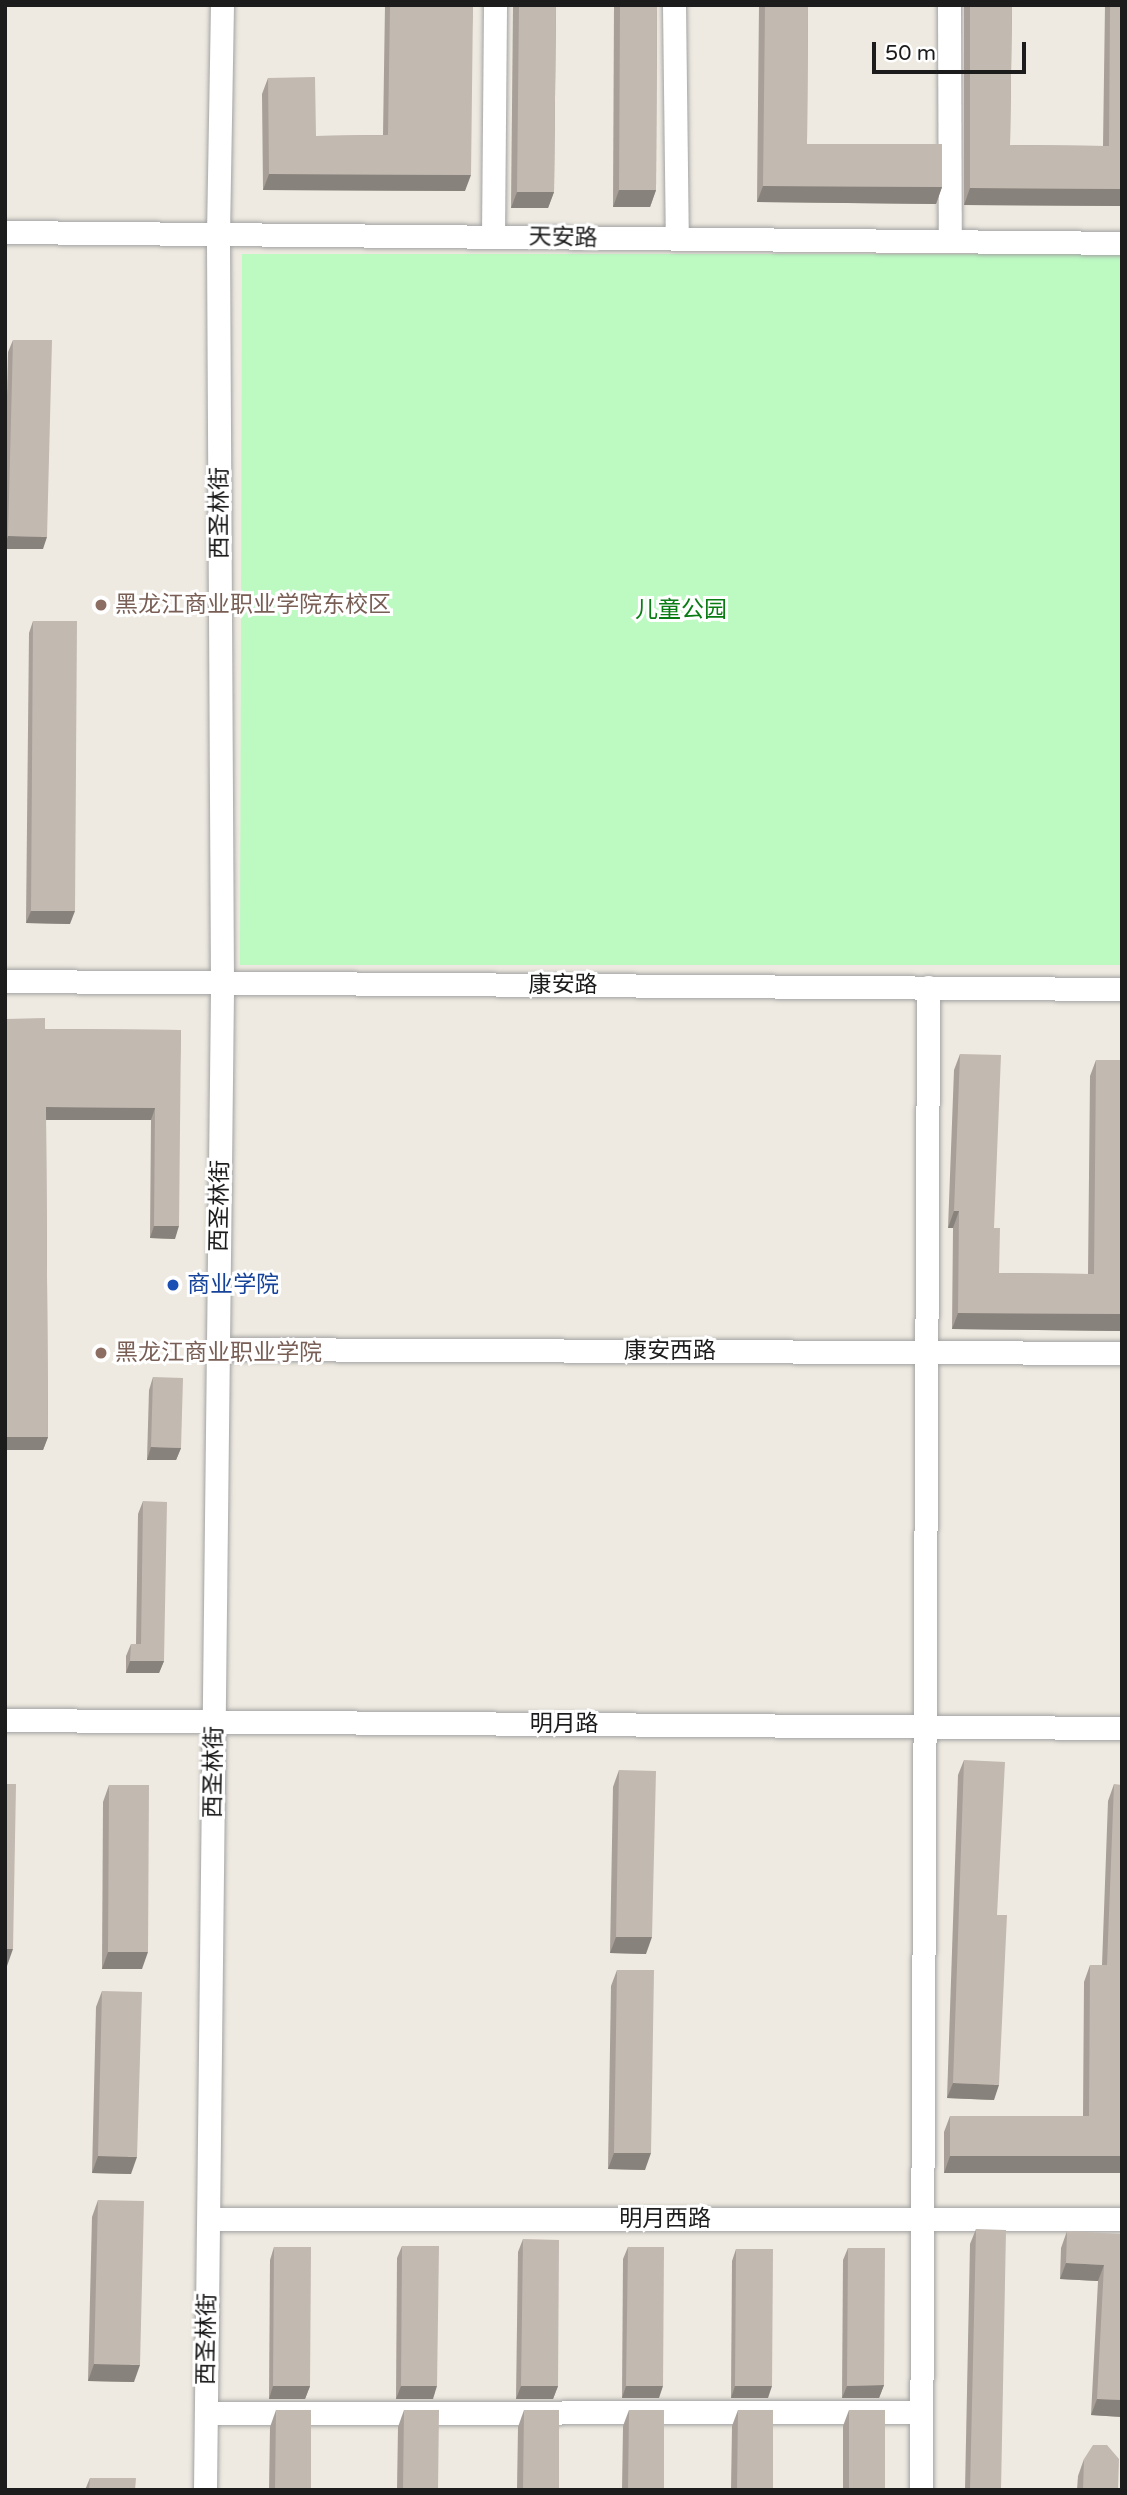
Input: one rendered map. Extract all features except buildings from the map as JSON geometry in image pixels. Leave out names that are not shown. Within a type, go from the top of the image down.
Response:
[{"type":"street","name":"西圣林街","points":[[205,2490],[222,983],[218,234],[222,5]]},
{"type":"street","points":[[493,237],[495,5]]},
{"type":"street","points":[[674,5],[677,239]]},
{"type":"street","points":[[949,5],[950,242]]},
{"type":"street","name":"天安路","points":[[5,232],[1122,243]]},
{"type":"street","name":"康安路","points":[[5,981],[1122,989]]},
{"type":"street","points":[[921,2490],[928,988]]},
{"type":"street","name":"康安西路","points":[[218,1349],[1122,1353]]},
{"type":"street","name":"明月路","points":[[5,1720],[1122,1728]]},
{"type":"street","name":"明月西路","points":[[209,2219],[1122,2219]]},
{"type":"street","points":[[206,2413],[921,2412]]},
{"type":"green space","name":"儿童公园","points":[[242,254],[1122,254],[1122,965],[240,965]]},
{"type":"place","name":"黑龙江商业职业学院东校区","points":[[101,605]]},
{"type":"place","name":"商业学院","points":[[173,1285]]},
{"type":"place","name":"黑龙江商业职业学院","points":[[101,1353]]}]
